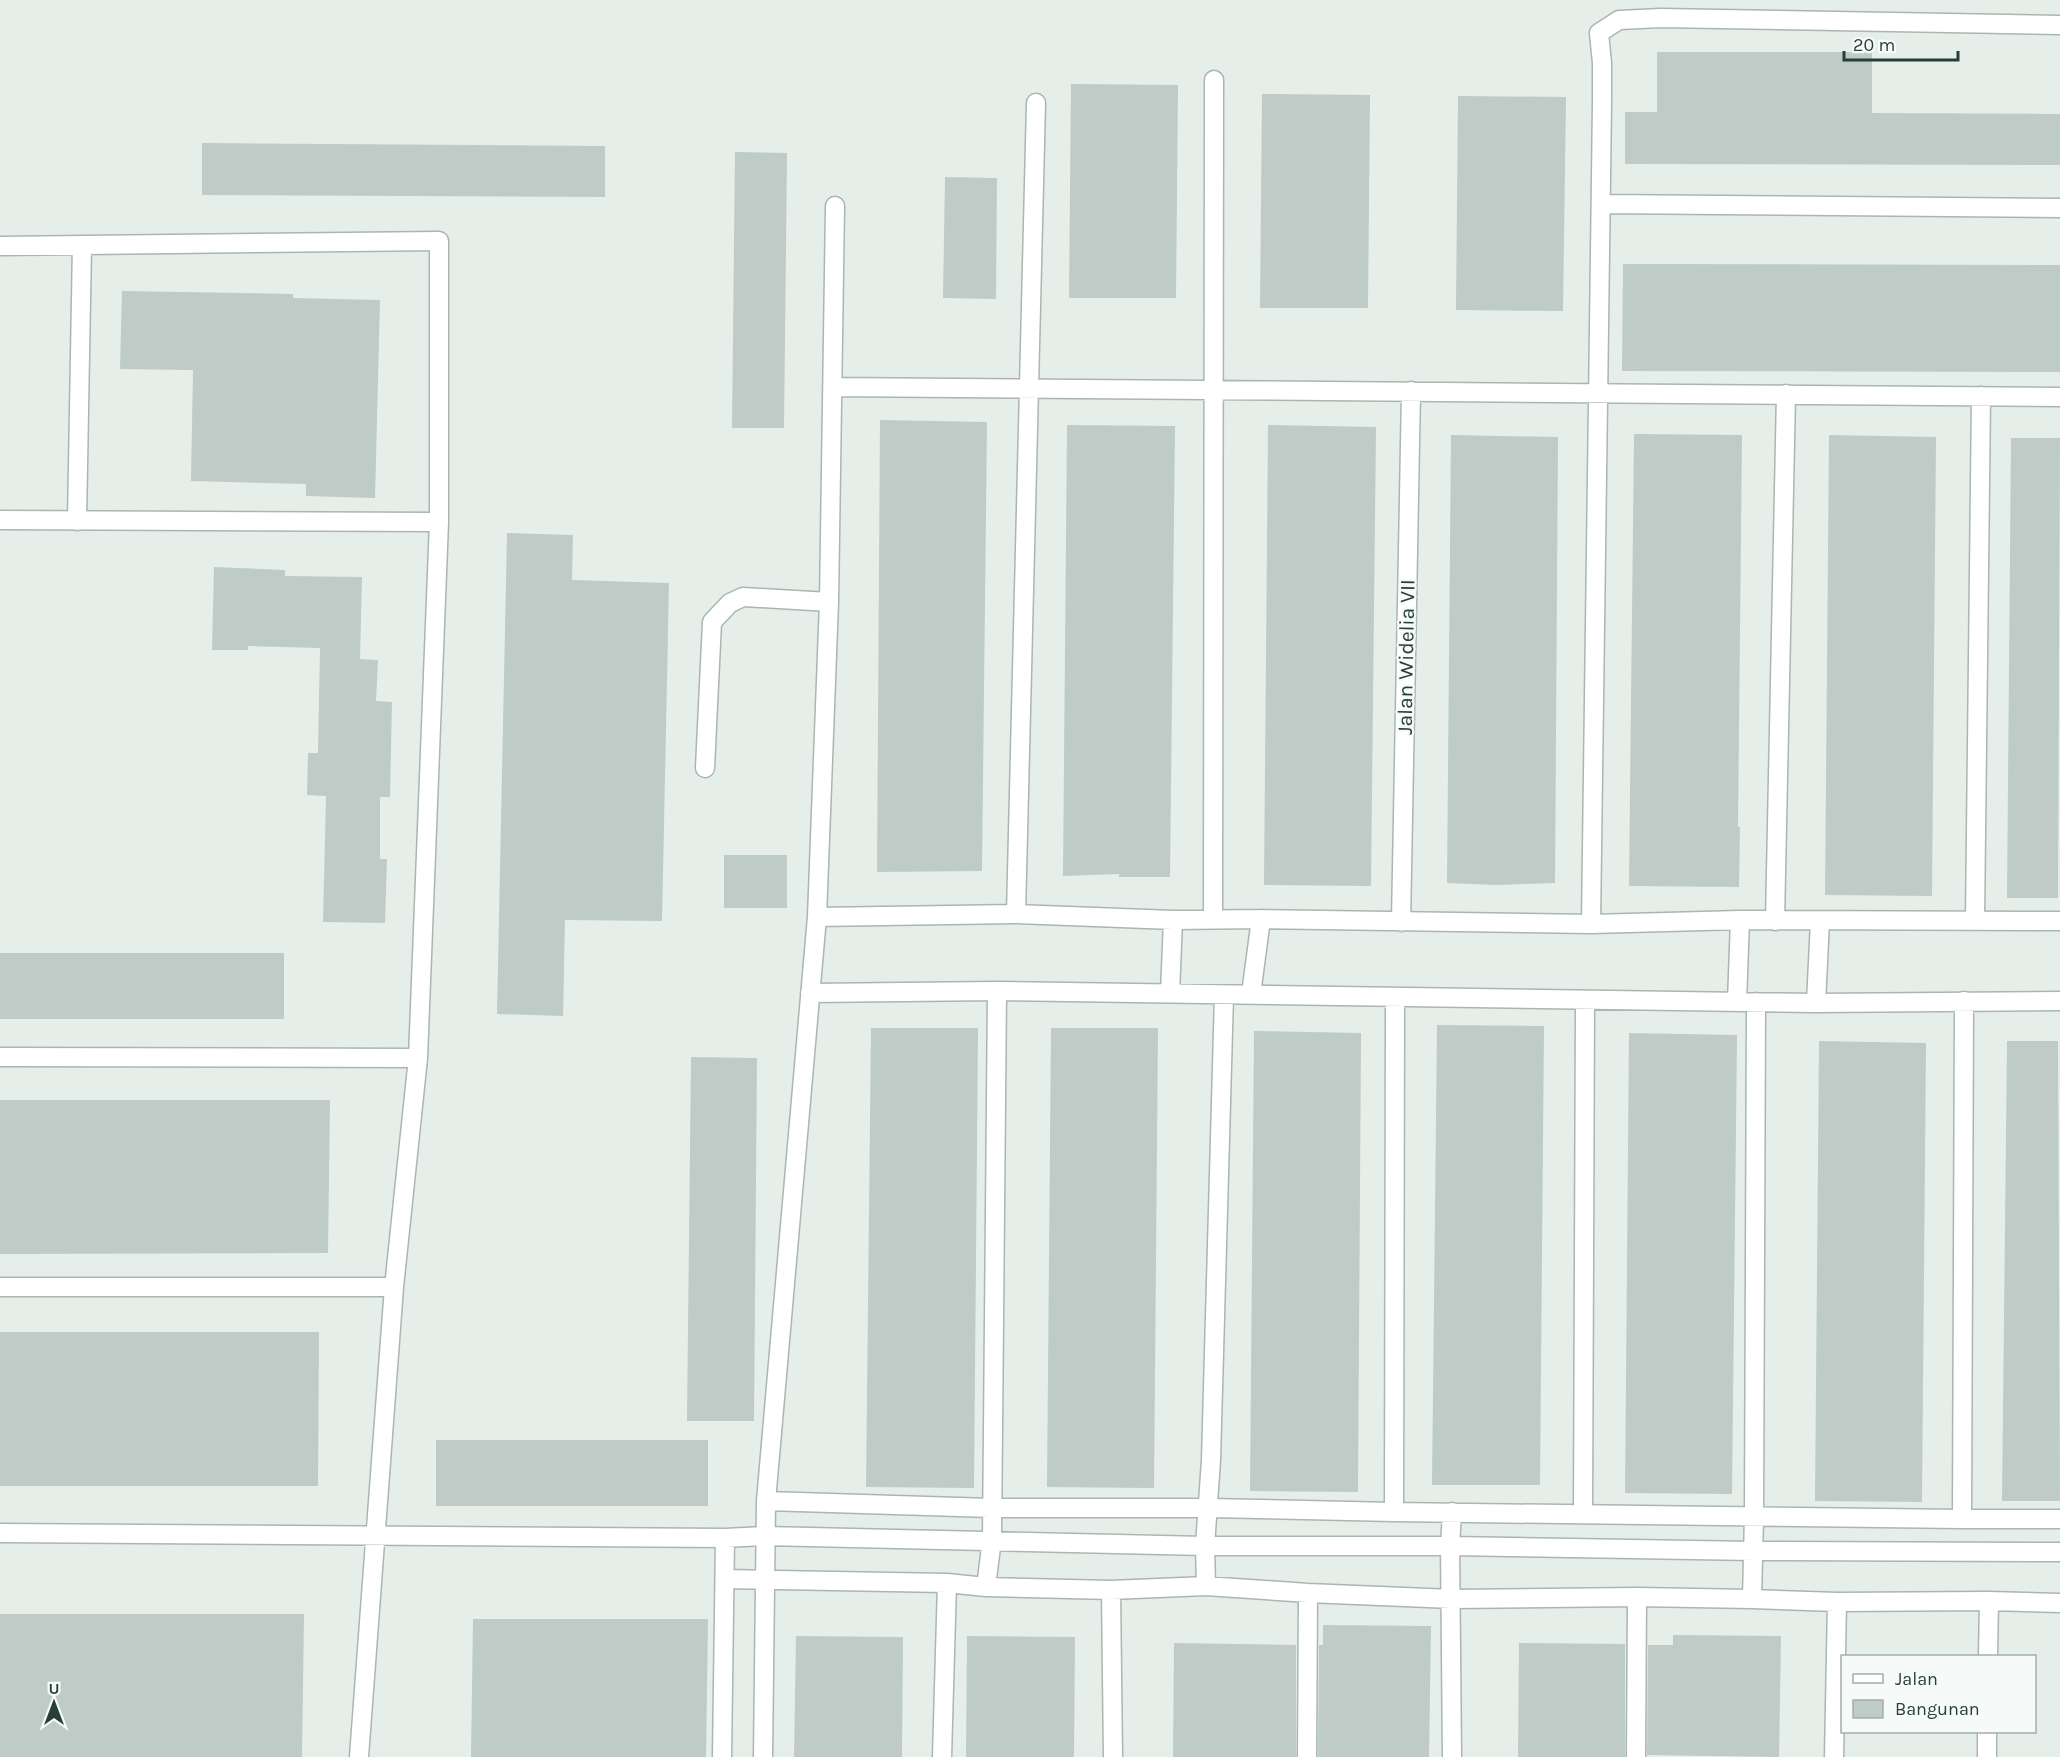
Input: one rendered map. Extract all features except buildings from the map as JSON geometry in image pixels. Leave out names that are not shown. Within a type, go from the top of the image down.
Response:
[{"type":"street","points":[[1591,924],[1601,204],[1602,63],[1599,33],[1619,20],[1661,18],[2060,25]]},
{"type":"street","points":[[1213,920],[1214,80]]},
{"type":"street","points":[[1016,914],[1036,103]]},
{"type":"street","points":[[1601,204],[2060,208]]},
{"type":"street","points":[[763,1757],[766,1501],[817,917],[829,602],[835,206]]},
{"type":"street","points":[[0,246],[439,241],[439,522],[418,1058],[394,1287],[359,1757]]},
{"type":"street","points":[[77,521],[82,245]]},
{"type":"street","points":[[833,387],[2060,397]]},
{"type":"street","name":"Jalan Widelia VII","points":[[1401,922],[1411,391]]},
{"type":"street","points":[[1775,921],[1786,394]]},
{"type":"street","points":[[1975,920],[1981,396]]},
{"type":"street","points":[[0,520],[439,522]]},
{"type":"street","points":[[705,768],[712,622],[730,603],[743,597],[829,602]]},
{"type":"street","points":[[817,917],[1016,914],[1173,920],[1261,919],[1591,924],[1740,920],[2060,921]]},
{"type":"street","points":[[1251,994],[1261,919]]},
{"type":"street","points":[[1170,993],[1173,920]]},
{"type":"street","points":[[1737,1002],[1740,920]]},
{"type":"street","points":[[1816,1003],[1820,921]]},
{"type":"street","points":[[810,993],[998,991],[1816,1003],[2060,1001]]},
{"type":"street","points":[[986,1587],[992,1539],[998,991]]},
{"type":"street","points":[[1206,1586],[1205,1546],[1209,1508],[1224,995]]},
{"type":"street","points":[[1394,1512],[1395,997]]},
{"type":"street","points":[[1583,1514],[1585,1000]]},
{"type":"street","points":[[1962,1519],[1964,1001]]},
{"type":"street","points":[[1752,1599],[1756,1002]]},
{"type":"street","points":[[0,1057],[418,1058]]},
{"type":"street","points":[[0,1287],[394,1287]]},
{"type":"street","points":[[766,1501],[991,1508],[1209,1508],[2060,1519]]},
{"type":"street","points":[[1452,1512],[1450,1546],[1452,1757]]},
{"type":"street","points":[[0,1533],[725,1538],[765,1536],[992,1539],[1205,1546],[2060,1552]]},
{"type":"street","points":[[722,1757],[725,1538]]},
{"type":"street","points":[[725,1579],[947,1583],[986,1587],[1111,1590],[1206,1586],[1452,1599],[1637,1597],[1836,1602],[2060,1603]]},
{"type":"street","points":[[942,1757],[947,1583]]},
{"type":"street","points":[[1111,1590],[1113,1757]]},
{"type":"street","points":[[1307,1757],[1308,1593]]},
{"type":"street","points":[[1636,1757],[1637,1597]]},
{"type":"street","points":[[1988,1655],[1989,1601]]},
{"type":"street","points":[[1833,1757],[1836,1602]]},
{"type":"street","points":[[1987,1733],[1987,1757]]}]
